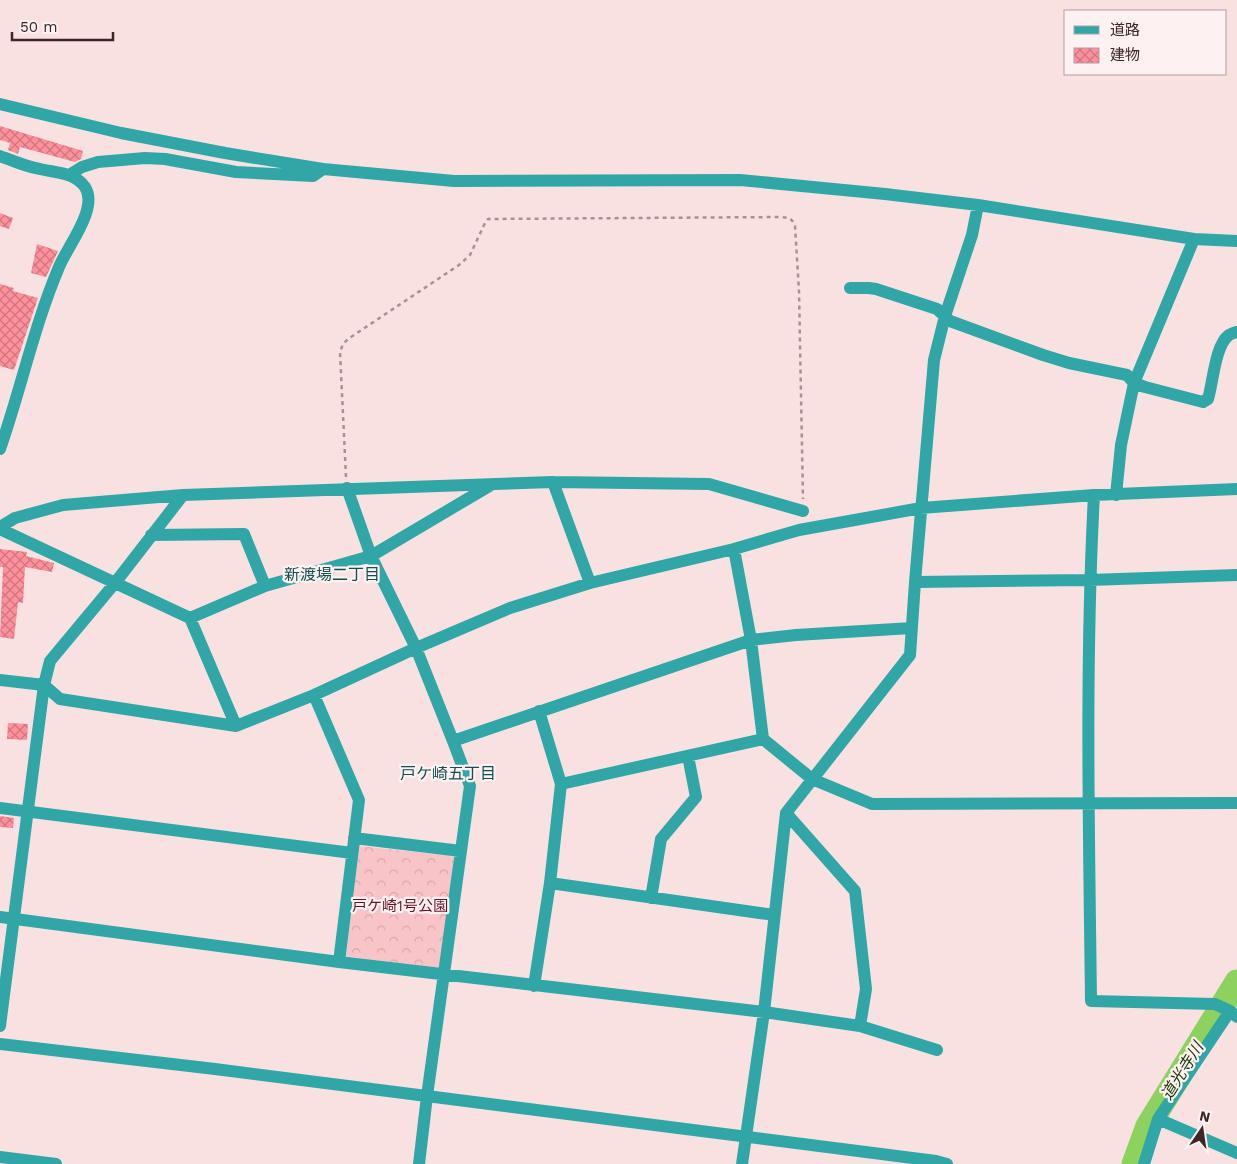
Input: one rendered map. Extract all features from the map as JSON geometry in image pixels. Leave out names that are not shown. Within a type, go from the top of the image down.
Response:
[{"type":"street","points":[[0,104],[121,133],[323,169],[454,181],[740,180],[978,205],[1194,239],[1237,241]]},
{"type":"street","points":[[0,156],[39,169],[69,175],[78,180],[88,194],[89,202],[87,211],[59,267],[34,339],[0,449]]},
{"type":"street","points":[[69,175],[98,162],[145,158],[165,159],[236,172],[313,176],[323,169]]},
{"type":"street","points":[[742,1164],[764,1012],[786,813],[910,655],[934,360],[945,316],[972,235],[978,205]]},
{"type":"street","points":[[1116,495],[1121,445],[1134,384],[1194,239]]},
{"type":"street","points":[[850,288],[876,289],[937,309],[950,321],[1043,355],[1069,363],[1127,375],[1134,384],[1203,402],[1208,399],[1220,351],[1229,334],[1237,332]]},
{"type":"street","points":[[553,482],[590,584]]},
{"type":"street","points":[[0,528],[15,518],[63,505],[183,495],[553,482],[709,484],[803,511]]},
{"type":"street","points":[[190,618],[265,586],[371,556],[493,484]]},
{"type":"street","points":[[347,488],[371,556],[416,648],[470,786],[419,1164]]},
{"type":"street","points":[[0,680],[44,686],[60,699],[236,726],[314,695],[416,648],[510,608],[590,584],[799,530],[921,508],[1094,495],[1237,489]]},
{"type":"street","points":[[0,1026],[44,686],[50,661],[183,495]]},
{"type":"street","points":[[1094,495],[1089,580],[1088,804],[1091,1001],[1215,1004],[1232,1013],[1158,1119],[1144,1164]]},
{"type":"street","points":[[0,528],[190,618],[236,726]]},
{"type":"street","points":[[151,535],[244,534],[265,586]]},
{"type":"street","points":[[734,548],[752,640],[763,740],[812,779],[872,804],[1237,802]]},
{"type":"street","points":[[915,582],[1089,580],[1237,575]]},
{"type":"street","points":[[454,741],[752,640],[796,635],[912,628]]},
{"type":"street","points":[[314,695],[359,800],[339,962]]},
{"type":"street","points":[[534,986],[550,883],[561,784],[539,711]]},
{"type":"street","points":[[561,784],[763,740]]},
{"type":"street","points":[[651,898],[661,839],[696,797],[688,756]]},
{"type":"street","points":[[0,808],[352,853]]},
{"type":"street","points":[[786,813],[855,891],[866,989],[860,1026]]},
{"type":"street","points":[[354,838],[461,851]]},
{"type":"street","points":[[550,883],[774,915]]},
{"type":"street","points":[[0,917],[339,962],[764,1012],[860,1026],[936,1050]]},
{"type":"street","points":[[0,1044],[427,1096],[936,1161],[947,1164]]},
{"type":"street","points":[[1158,1119],[1237,1153]]},
{"type":"street","points":[[0,1157],[56,1164]]},
{"type":"path","points":[[347,488],[340,352],[342,344],[459,265],[470,255],[484,223],[488,219],[782,217],[790,218],[795,226],[803,511]]},
{"type":"green space","name":"戸ケ崎1号公園","points":[[359,846],[454,856],[440,969],[346,956]]},
{"type":"building","points":[[0,126],[83,151],[81,159],[75,162],[20,147],[18,154],[8,150],[10,143],[0,140]]},
{"type":"building","points":[[0,213],[13,218],[9,229],[0,226]]},
{"type":"building","points":[[37,244],[58,251],[46,277],[31,273]]},
{"type":"building","points":[[0,284],[14,288],[13,291],[38,298],[14,370],[0,366]]},
{"type":"building","points":[[0,549],[27,552],[26,556],[54,563],[52,572],[25,567],[23,603],[18,602],[14,639],[0,637],[3,567],[0,567]]},
{"type":"building","points":[[8,723],[28,724],[27,740],[7,739]]},
{"type":"building","points":[[0,816],[14,818],[13,828],[0,827]]},
{"type":"waterway","name":"道光寺川","points":[[1134,1164],[1148,1126],[1237,982]]},
{"type":"district","name":"新渡場二丁目","points":[[332,574]]},
{"type":"district","name":"戸ケ崎五丁目","points":[[448,773]]}]
